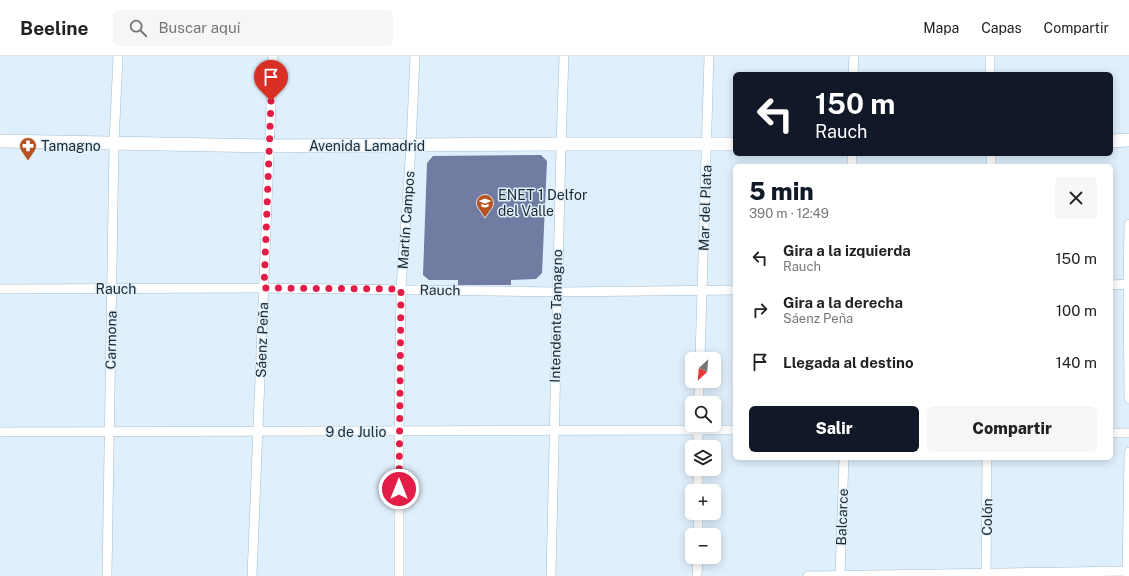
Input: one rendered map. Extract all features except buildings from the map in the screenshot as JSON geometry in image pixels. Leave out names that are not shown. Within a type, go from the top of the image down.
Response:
[{"type":"main road","points":[[1113,141],[1129,140]]},
{"type":"main road","name":"Avenida Lamadrid","points":[[0,141],[269,146],[733,144]]},
{"type":"street","name":"Carmona","points":[[107,576],[114,144],[118,56]]},
{"type":"street","name":"Sáenz Peña","points":[[252,576],[273,56]]},
{"type":"street","name":"Martín Campos","points":[[399,576],[401,289],[411,146],[415,56]]},
{"type":"street","name":"Intendente Tamagno","points":[[551,576],[564,56]]},
{"type":"street","name":"Mar del Plata","points":[[700,352],[709,56]]},
{"type":"street","points":[[854,56],[854,72]]},
{"type":"street","points":[[990,56],[990,72]]},
{"type":"street","points":[[1129,224],[1129,399]]},
{"type":"street","points":[[1113,285],[1128,284]]},
{"type":"street","name":"Rauch","points":[[0,289],[264,288],[557,292],[733,290]]},
{"type":"street","name":"9 de Julio","points":[[0,432],[399,432],[685,427]]},
{"type":"street","name":"9 de Julio","points":[[721,429],[733,430]]},
{"type":"street","points":[[1113,433],[1129,433]]},
{"type":"street","points":[[808,576],[1128,573],[1129,452]]},
{"type":"street","name":"Balcarce","points":[[840,576],[844,460]]},
{"type":"street","name":"Colón","points":[[986,575],[987,460]]},
{"type":"street","points":[[698,564],[698,576]]},
{"type":"place","name":"Tamagno","points":[[28,161]]},
{"type":"place","name":"ENET 1 Delfor del Valle","points":[[485,218]]},
{"type":"route","points":[[271,101],[264,288],[401,289],[399,489]]}]
